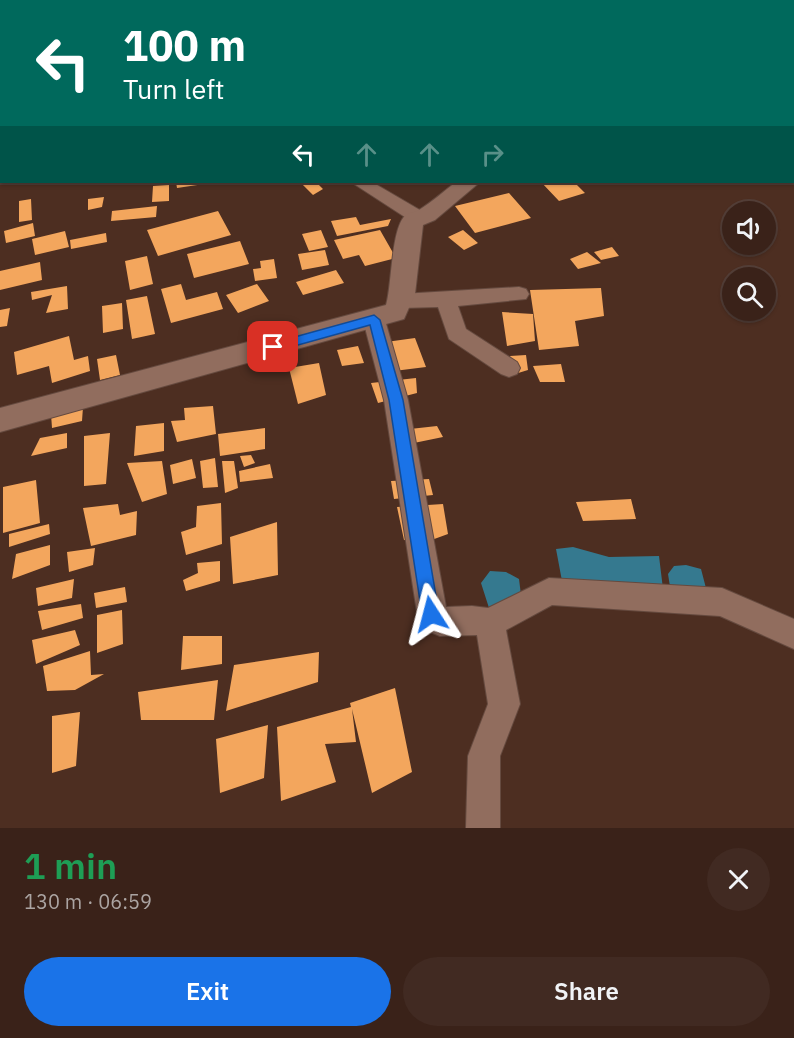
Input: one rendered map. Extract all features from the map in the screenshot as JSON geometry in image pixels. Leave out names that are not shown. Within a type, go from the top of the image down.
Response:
[{"type":"street","points":[[362,183],[418,217]]},
{"type":"street","points":[[0,420],[374,320],[395,312],[401,301],[410,227],[418,217],[434,210],[468,183]]},
{"type":"street","points":[[401,301],[519,294]]},
{"type":"street","points":[[444,300],[457,333],[509,368]]},
{"type":"street","points":[[374,320],[396,400],[433,620],[440,622],[472,620],[490,623],[549,591],[722,602],[794,634]]},
{"type":"street","points":[[483,828],[484,756],[504,704],[490,623]]},
{"type":"water","points":[[573,547],[609,557],[659,556],[663,589],[562,581],[556,549]]},
{"type":"water","points":[[686,565],[701,569],[707,592],[671,593],[668,574],[674,566]]},
{"type":"water","points":[[490,571],[506,572],[519,579],[521,595],[489,608],[481,583]]},
{"type":"building","points":[[176,183],[211,183],[177,188]]},
{"type":"building","points":[[301,183],[317,183],[323,189],[313,195]]},
{"type":"building","points":[[542,183],[575,183],[585,193],[559,201]]},
{"type":"building","points":[[169,185],[169,201],[152,202],[153,186]]},
{"type":"building","points":[[509,193],[531,218],[475,233],[455,206]]},
{"type":"building","points":[[104,197],[102,207],[88,210],[88,199]]},
{"type":"building","points":[[31,199],[32,220],[19,222],[19,201]]},
{"type":"building","points":[[157,206],[156,217],[111,221],[112,211]]},
{"type":"building","points":[[218,211],[231,235],[158,256],[147,230]]},
{"type":"building","points":[[356,217],[360,225],[391,219],[388,226],[337,236],[331,221]]},
{"type":"building","points":[[33,223],[35,236],[6,243],[4,231]]},
{"type":"building","points":[[321,230],[328,247],[309,251],[302,234]]},
{"type":"building","points":[[380,230],[396,258],[365,266],[359,255],[343,259],[334,240]]},
{"type":"building","points":[[463,230],[478,243],[464,250],[448,237]]},
{"type":"building","points":[[65,231],[69,247],[35,255],[32,239]]},
{"type":"building","points":[[106,233],[107,242],[71,249],[70,240]]},
{"type":"building","points":[[240,241],[249,264],[194,278],[187,254]]},
{"type":"building","points":[[612,247],[619,256],[601,260],[594,252]]},
{"type":"building","points":[[325,250],[329,265],[302,270],[298,254]]},
{"type":"building","points":[[587,252],[601,263],[578,269],[570,259]]},
{"type":"building","points":[[147,256],[153,284],[130,290],[125,261]]},
{"type":"building","points":[[274,259],[277,278],[255,281],[253,269],[261,268],[260,261]]},
{"type":"building","points":[[40,262],[42,280],[0,290],[0,271]]},
{"type":"building","points":[[336,270],[344,283],[303,295],[296,282]]},
{"type":"building","points":[[181,284],[186,300],[217,292],[223,309],[171,323],[161,289]]},
{"type":"building","points":[[257,284],[269,301],[238,313],[226,295]]},
{"type":"building","points":[[67,286],[68,309],[46,313],[52,295],[32,300],[31,292]]},
{"type":"building","points":[[601,288],[604,316],[575,321],[579,346],[539,350],[530,290]]},
{"type":"building","points":[[147,296],[155,334],[132,339],[126,300]]},
{"type":"building","points":[[122,303],[123,329],[103,333],[102,306]]},
{"type":"building","points":[[10,308],[7,326],[0,327],[0,310]]},
{"type":"building","points":[[502,312],[533,314],[535,341],[507,346]]},
{"type":"building","points":[[69,336],[74,360],[88,356],[90,371],[52,383],[49,366],[17,375],[14,352]]},
{"type":"building","points":[[415,338],[426,367],[394,371],[386,342]]},
{"type":"building","points":[[358,346],[364,363],[342,366],[337,350]]},
{"type":"building","points":[[116,355],[120,375],[100,380],[97,359]]},
{"type":"building","points":[[526,355],[528,370],[515,374],[510,356]]},
{"type":"building","points":[[319,363],[326,395],[298,404],[289,368]]},
{"type":"building","points":[[561,364],[565,382],[540,382],[533,366]]},
{"type":"building","points":[[416,378],[417,393],[378,403],[371,383]]},
{"type":"building","points":[[213,406],[216,434],[177,442],[171,421],[185,420],[184,408]]},
{"type":"building","points":[[83,407],[82,421],[52,428],[51,414]]},
{"type":"building","points":[[164,423],[164,451],[134,456],[136,426]]},
{"type":"building","points":[[437,426],[443,437],[409,444],[401,430]]},
{"type":"building","points":[[265,428],[265,449],[220,456],[218,434]]},
{"type":"building","points":[[67,433],[67,448],[31,456],[40,438]]},
{"type":"building","points":[[110,433],[106,484],[84,486],[84,436]]},
{"type":"building","points":[[251,455],[255,463],[244,467],[240,456]]},
{"type":"building","points":[[215,458],[218,487],[203,488],[200,461]]},
{"type":"building","points":[[192,459],[196,478],[173,484],[170,465]]},
{"type":"building","points":[[162,461],[167,494],[142,502],[127,463]]},
{"type":"building","points":[[222,461],[234,461],[238,488],[225,493]]},
{"type":"building","points":[[270,464],[273,478],[240,482],[239,471]]},
{"type":"building","points":[[429,479],[433,495],[394,499],[391,481]]},
{"type":"building","points":[[36,480],[40,523],[3,533],[3,487]]},
{"type":"building","points":[[631,499],[636,519],[583,521],[576,502]]},
{"type":"building","points":[[221,503],[222,544],[186,555],[181,532],[196,527],[197,506]]},
{"type":"building","points":[[118,504],[120,515],[137,511],[136,535],[91,546],[83,508]]},
{"type":"building","points":[[443,504],[448,534],[426,542],[404,540],[397,507]]},
{"type":"building","points":[[277,522],[278,575],[233,584],[230,537]]},
{"type":"building","points":[[49,524],[50,534],[9,547],[9,534]]},
{"type":"building","points":[[50,545],[50,565],[12,579],[16,554]]},
{"type":"building","points":[[95,548],[93,565],[69,572],[67,552]]},
{"type":"building","points":[[220,561],[220,581],[186,591],[183,580],[198,573],[197,563]]},
{"type":"building","points":[[74,579],[72,598],[38,606],[36,588]]},
{"type":"building","points":[[125,587],[127,602],[96,608],[94,593]]},
{"type":"building","points":[[81,604],[83,618],[42,630],[38,611]]},
{"type":"building","points":[[122,610],[123,644],[97,653],[97,615]]},
{"type":"building","points":[[75,630],[80,645],[36,664],[32,640]]},
{"type":"building","points":[[183,636],[222,636],[222,664],[181,670]]},
{"type":"building","points":[[90,651],[91,675],[104,674],[75,690],[47,691],[43,666]]},
{"type":"building","points":[[319,652],[318,682],[226,711],[234,665]]},
{"type":"building","points":[[218,680],[214,720],[141,720],[138,692]]},
{"type":"building","points":[[395,688],[412,772],[372,793],[352,709],[356,742],[325,744],[336,782],[281,801],[277,727],[351,707],[350,703]]},
{"type":"building","points":[[80,712],[76,766],[52,773],[52,716]]},
{"type":"building","points":[[268,725],[264,778],[220,793],[216,739]]},
{"type":"route","points":[[273,347],[374,320],[396,400],[431,614]]}]
